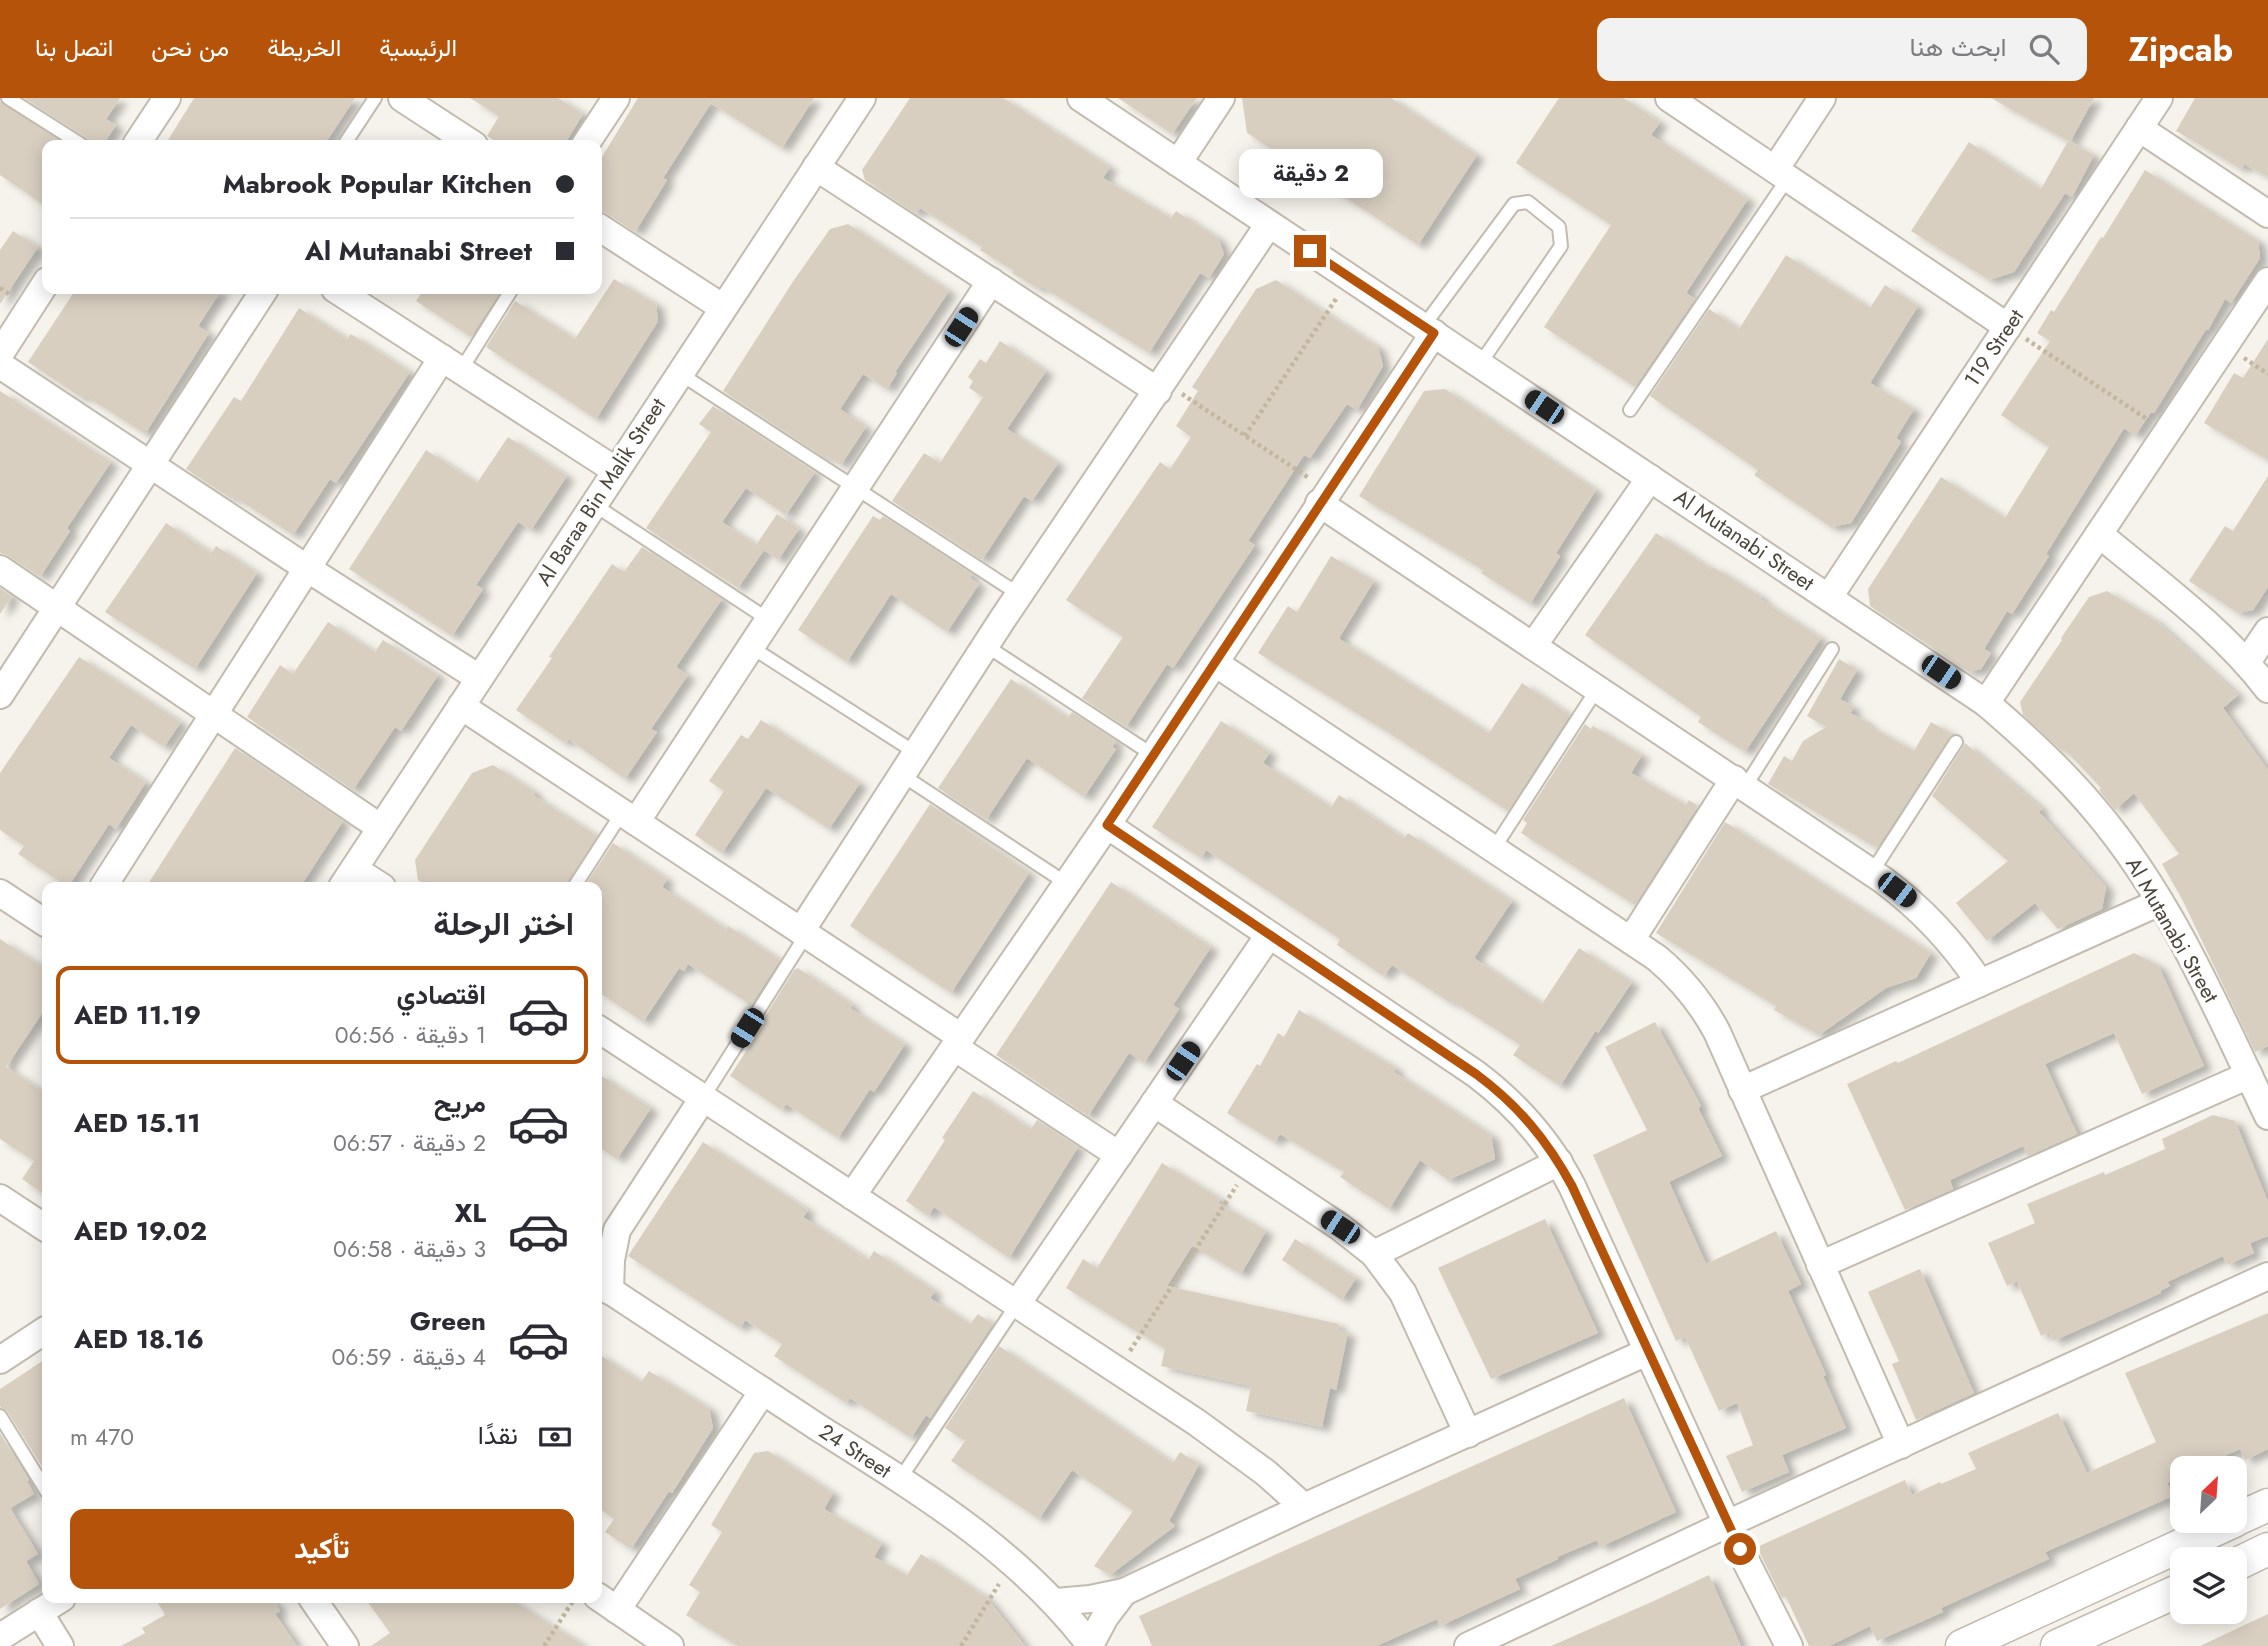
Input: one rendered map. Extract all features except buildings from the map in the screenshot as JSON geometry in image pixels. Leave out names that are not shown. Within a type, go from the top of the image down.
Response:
[{"type":"street","points":[[139,140],[167,98]]},
{"type":"street","points":[[402,98],[466,140]]},
{"type":"street","points":[[588,140],[616,98]]},
{"type":"street","name":"Al Mutanabi Street","points":[[1081,98],[1986,703],[2043,754],[2080,792],[2130,856],[2160,902],[2207,987],[2268,1116]]},
{"type":"street","points":[[1178,163],[1221,98]]},
{"type":"street","points":[[1669,98],[2008,327]]},
{"type":"street","points":[[1782,173],[1822,98]]},
{"type":"street","name":"119 Street","points":[[1829,597],[2159,98]]},
{"type":"street","name":"Al Baraa Bin Malik Street","points":[[348,878],[816,167],[857,100]]},
{"type":"street","points":[[2138,128],[2268,214]]},
{"type":"street","points":[[816,167],[1161,387]]},
{"type":"street","points":[[804,933],[985,645],[1269,224]]},
{"type":"street","points":[[602,229],[722,307]]},
{"type":"street","points":[[629,817],[751,647],[991,281]]},
{"type":"street","points":[[1986,703],[2268,281]]},
{"type":"street","points":[[0,354],[42,289]]},
{"type":"street","points":[[0,695],[262,294]]},
{"type":"street","points":[[343,294],[615,470]]},
{"type":"street","points":[[852,1196],[1215,663],[1428,330]]},
{"type":"street","points":[[106,882],[308,569],[451,364]]},
{"type":"street","points":[[0,365],[308,569],[479,678]]},
{"type":"street","points":[[1533,646],[1650,478]]},
{"type":"street","points":[[1323,497],[1533,646],[1872,872],[1911,901],[1937,926],[1960,953],[1980,983]]},
{"type":"street","points":[[2099,534],[2219,634],[2247,662],[2268,689]]},
{"type":"street","points":[[0,569],[381,828]]},
{"type":"street","points":[[2247,662],[2268,631]]},
{"type":"street","points":[[1215,663],[1631,940],[1682,978],[1702,1004],[1717,1032],[1901,1445]]},
{"type":"street","points":[[461,706],[804,933],[1119,1155]]},
{"type":"street","points":[[1631,940],[1740,783]]},
{"type":"street","points":[[1107,825],[1496,1088],[1531,1122],[1559,1162],[1584,1210],[1727,1524],[1790,1646]]},
{"type":"street","points":[[0,893],[42,921]]},
{"type":"street","points":[[1742,1090],[2160,902]]},
{"type":"street","points":[[1017,1304],[1269,935]]},
{"type":"street","points":[[602,1031],[1118,1370],[1266,1472],[1304,1507]]},
{"type":"street","points":[[1821,1265],[2249,1075]]},
{"type":"street","points":[[604,1287],[611,1260],[607,1236],[703,1098]]},
{"type":"street","points":[[1154,1103],[1340,1227],[1374,1254],[1403,1293],[1468,1434]]},
{"type":"street","points":[[1374,1254],[1559,1162]]},
{"type":"street","points":[[0,1198],[42,1226]]},
{"type":"street","points":[[1468,1646],[2268,1276]]},
{"type":"street","name":"24 Street","points":[[604,1287],[951,1513],[1013,1561],[1056,1602],[1091,1645]]},
{"type":"street","points":[[0,1360],[42,1332]]},
{"type":"street","points":[[1056,1602],[1124,1592],[1304,1507],[1647,1352]]},
{"type":"street","points":[[670,1646],[607,1603],[763,1391]]},
{"type":"street","points":[[2247,1514],[2268,1505]]},
{"type":"street","points":[[1962,1646],[2206,1533]]},
{"type":"street","points":[[2247,1560],[2267,1553]]},
{"type":"street","points":[[1091,1645],[1105,1617],[1124,1592]]},
{"type":"street","points":[[2057,1646],[2170,1594]]},
{"type":"street","points":[[0,1637],[54,1603]]},
{"type":"street","points":[[315,1603],[345,1646]]},
{"type":"street","points":[[39,1612],[60,1646]]},
{"type":"lane","points":[[8,98],[74,140]]},
{"type":"lane","points":[[347,140],[375,98]]},
{"type":"lane","points":[[1630,410],[1782,173]]},
{"type":"lane","points":[[1428,330],[1514,204],[1528,202],[1559,227],[1561,246],[1480,364]]},
{"type":"lane","points":[[451,364],[508,294]]},
{"type":"lane","points":[[679,373],[1020,594]]},
{"type":"lane","points":[[593,504],[769,620]]},
{"type":"lane","points":[[985,645],[1153,755]]},
{"type":"lane","points":[[751,647],[916,753]]},
{"type":"lane","points":[[1740,783],[1832,649]]},
{"type":"lane","points":[[1493,850],[1597,689]]},
{"type":"lane","points":[[1872,872],[1956,742]]},
{"type":"lane","points":[[902,775],[1066,883]]},
{"type":"lane","points":[[578,882],[629,817]]},
{"type":"lane","points":[[703,1098],[804,933]]},
{"type":"lane","points":[[900,1479],[1017,1304]]},
{"type":"lane","points":[[0,1416],[42,1484]]},
{"type":"path","points":[[1245,436],[1350,278]]},
{"type":"path","points":[[2008,327],[2167,432]]},
{"type":"path","points":[[1161,387],[1245,436],[1323,497]]},
{"type":"path","points":[[1118,1370],[1249,1167]]},
{"type":"path","points":[[961,1646],[1013,1561]]},
{"type":"path","points":[[544,1646],[572,1603]]},
{"type":"route","points":[[1310,251],[1434,333],[1107,825],[1496,1088],[1531,1122],[1546,1141],[1572,1186],[1740,1549]]}]
